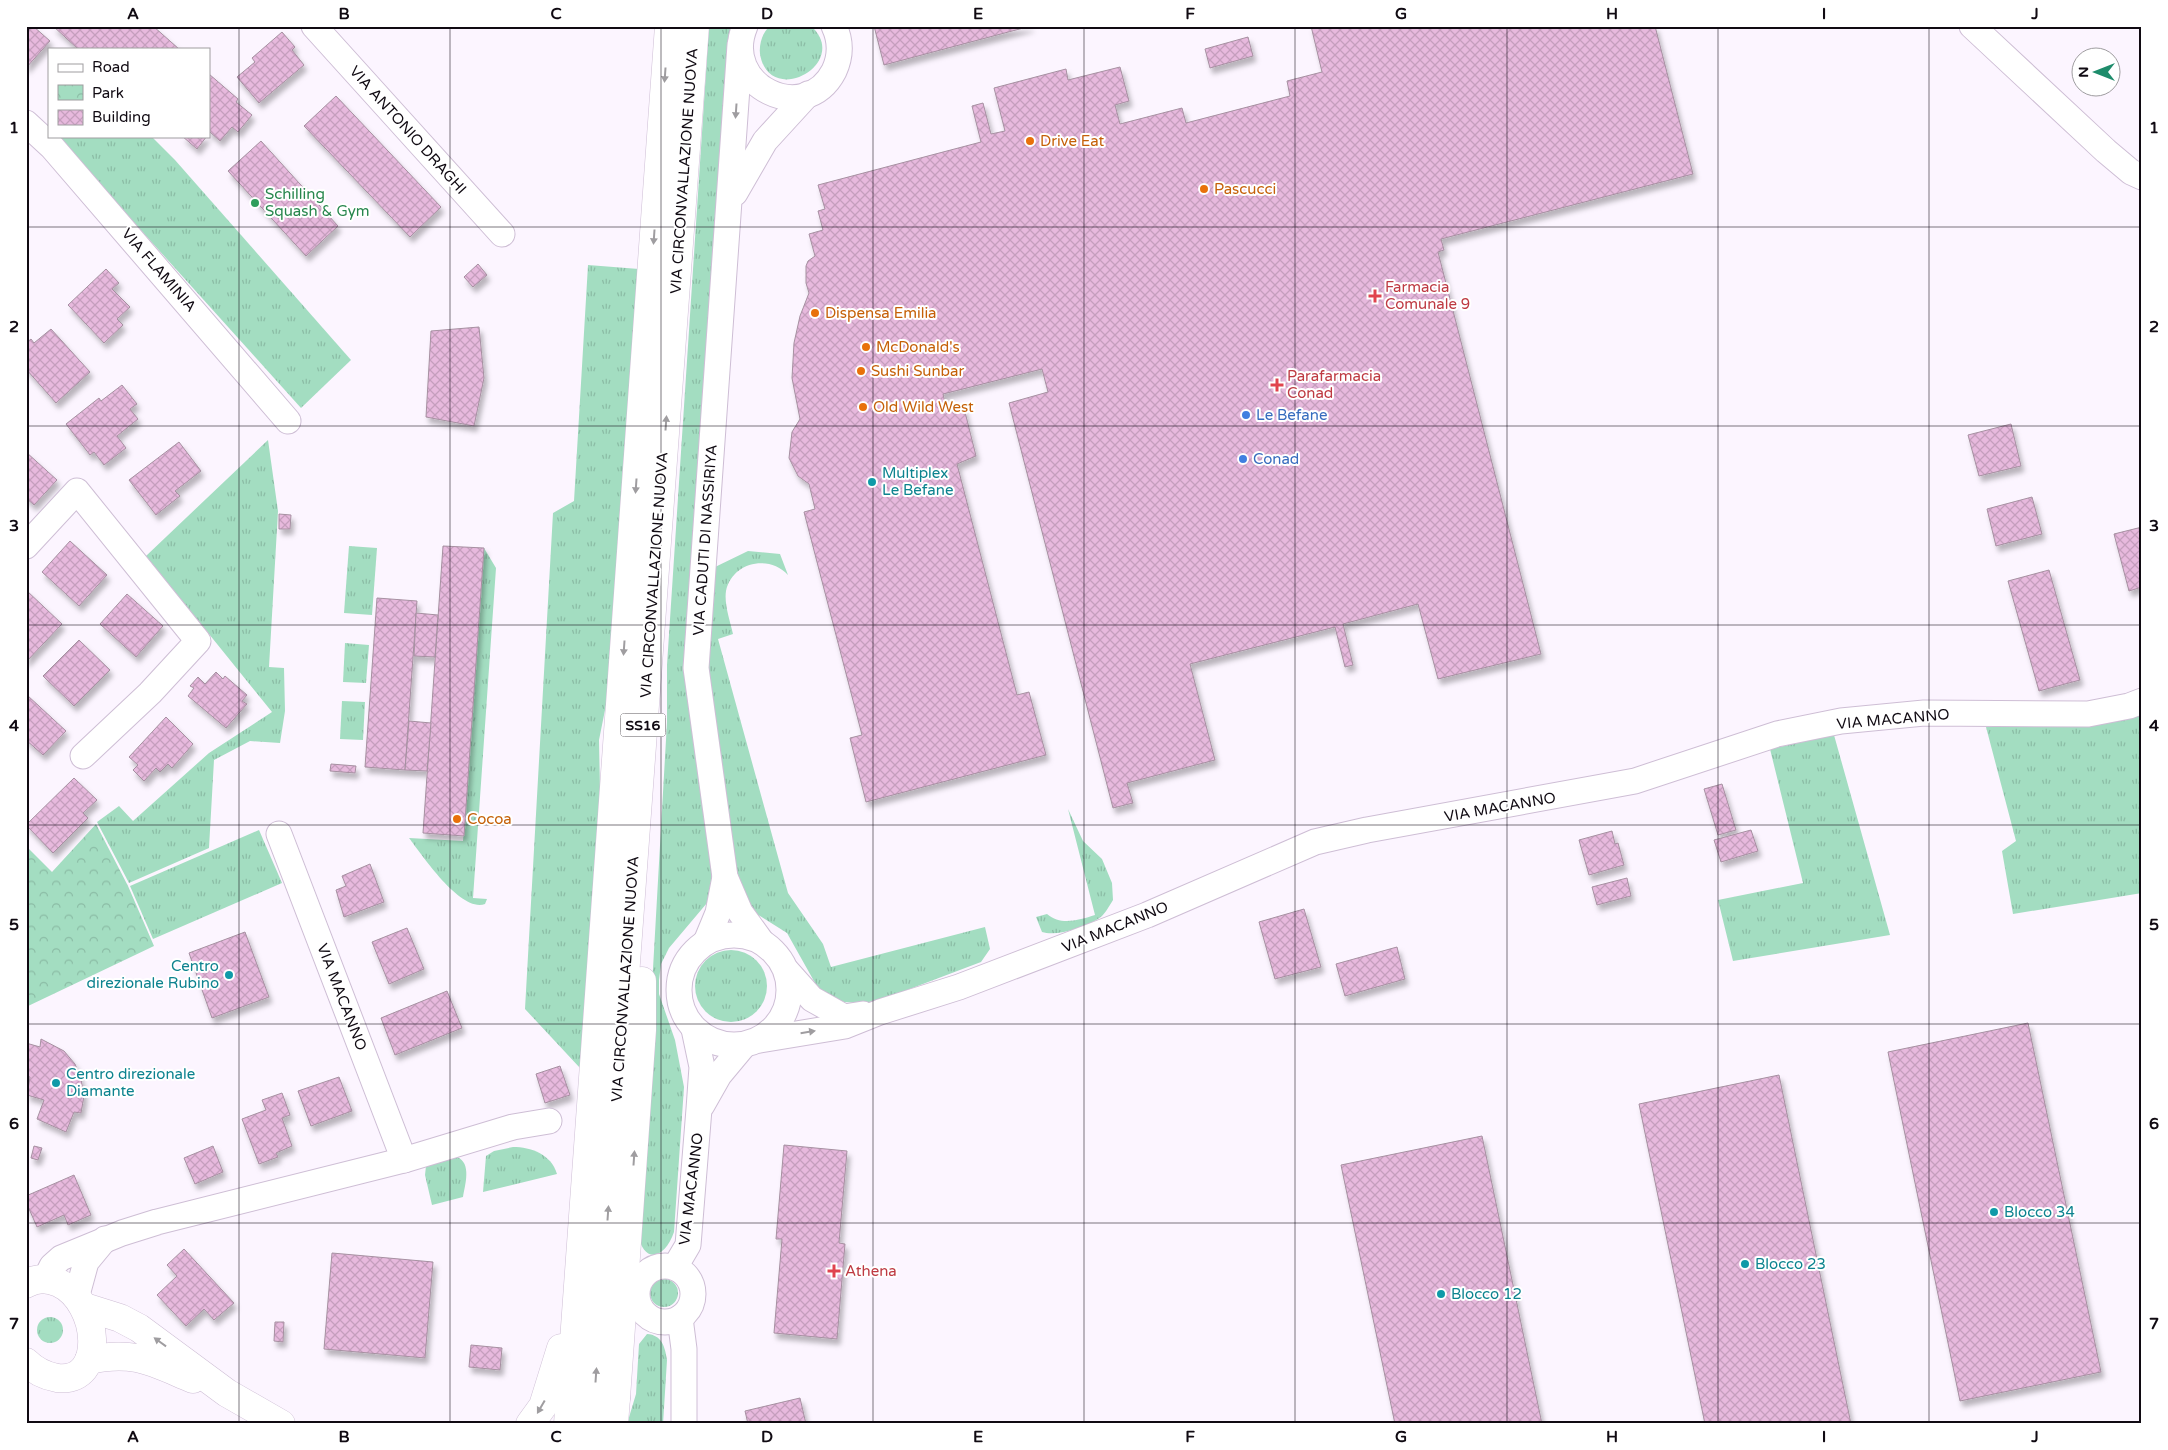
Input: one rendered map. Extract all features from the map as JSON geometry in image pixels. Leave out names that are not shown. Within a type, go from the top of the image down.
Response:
[{"type":"main road","name":"VIA CIRCONVALLAZIONE NUOVA","points":[[568,1424],[669,26]]},
{"type":"main road","name":"VIA CIRCONVALLAZIONE NUOVA","points":[[592,1424],[695,26]]},
{"type":"main road","points":[[615,1411],[642,1030],[641,759]]},
{"type":"main road","points":[[35,1277],[68,1288],[81,1301],[139,1328],[227,1393],[281,1424]]},
{"type":"main road","points":[[530,1424],[543,1406],[554,1376],[576,1294]]},
{"type":"main road","points":[[26,1362],[50,1377],[72,1377],[80,1373],[89,1360],[92,1341],[90,1322],[81,1301]]},
{"type":"main road","points":[[89,1360],[127,1355],[142,1358],[227,1393]]},
{"type":"street","name":"VIA ANTONIO DRAGHI","points":[[314,26],[502,234]]},
{"type":"street","name":"VIA CADUTI DI NASSIRIYA","points":[[730,202],[765,141],[808,94],[825,83],[838,62],[839,44],[834,26]]},
{"type":"street","points":[[1972,26],[2106,151],[2130,172],[2142,177]]},
{"type":"street","name":"VIA CADUTI DI NASSIRIYA","points":[[743,36],[746,70],[762,89],[784,97],[808,94]]},
{"type":"street","name":"VIA CADUTI DI NASSIRIYA","points":[[743,36],[696,668],[725,877],[740,912],[761,941]]},
{"type":"street","name":"VIA FLAMINIA","points":[[26,123],[52,147],[288,421]]},
{"type":"street","points":[[26,546],[77,491],[198,641],[150,693],[83,756]]},
{"type":"street","name":"VIA MACANNO","points":[[694,1029],[707,1039],[730,1046],[845,1026],[880,1012],[959,987],[1084,940],[1324,840],[1367,830],[1635,781],[1777,734],[1841,721],[1924,713],[2088,714],[2142,702]]},
{"type":"street","name":"VIA MACANNO","points":[[279,834],[404,1160]]},
{"type":"street","name":"VIA CADUTI DI NASSIRIYA","points":[[706,942],[718,913],[725,877]]},
{"type":"street","name":"VIA MACANNO","points":[[675,1267],[688,1245],[702,1067],[694,1029],[683,1011],[679,990],[683,968],[694,951],[706,942],[723,935],[742,935],[761,941],[777,954],[787,972],[812,999],[844,1017],[880,1012]]},
{"type":"street","name":"VIA MACANNO","points":[[699,1109],[719,1075],[752,1043],[773,1031],[784,1017],[790,995],[787,972]]},
{"type":"street","points":[[35,1277],[61,1258],[105,1239],[157,1222],[404,1160],[513,1127],[549,1121]]},
{"type":"street","points":[[81,1301],[86,1262],[105,1239]]},
{"type":"street","points":[[628,1242],[636,1260],[647,1272]]},
{"type":"street","points":[[656,1267],[675,1267],[684,1272],[693,1288],[691,1305],[680,1318],[663,1322],[654,1320],[644,1312],[638,1299],[638,1289],[647,1272],[656,1267]]},
{"type":"street","points":[[615,1411],[624,1387],[629,1330],[644,1312]]},
{"type":"street","points":[[680,1318],[684,1349],[684,1424]]},
{"type":"green space","points":[[709,26],[738,26],[729,54],[684,656],[712,877],[707,903],[669,948],[661,964],[659,994],[675,1040],[684,1087],[674,1232],[665,1248],[660,1253],[654,1255],[644,1250],[638,1233],[667,722],[667,665]]},
{"type":"green space","points":[[770,26],[811,26],[821,40],[822,54],[815,66],[804,74],[791,79],[778,78],[766,70],[760,54],[760,46],[763,35]]},
{"type":"green space","points":[[61,138],[153,138],[175,160],[351,360],[301,408],[102,187]]},
{"type":"green space","points":[[588,265],[639,269],[608,695],[599,740],[600,790],[580,1068],[525,1009],[553,513],[574,501]]},
{"type":"green space","points":[[268,440],[278,511],[269,667],[284,668],[285,711],[280,743],[250,741],[214,760],[209,848],[129,883],[97,822],[119,806],[133,821],[209,753],[272,712],[146,556]]},
{"type":"green space","points":[[349,546],[377,548],[372,615],[344,613]]},
{"type":"green space","points":[[484,548],[496,568],[473,898],[487,899],[485,904],[475,904],[465,900],[443,881],[409,838],[463,841]]},
{"type":"green space","points":[[748,551],[780,554],[788,575],[780,568],[762,563],[752,564],[736,573],[726,591],[726,601],[733,634],[718,639],[788,893],[823,944],[831,967],[985,927],[990,949],[981,962],[878,1001],[844,1002],[819,990],[787,933],[752,911],[738,893],[706,651],[713,568]]},
{"type":"green space","points":[[345,643],[369,645],[366,683],[343,682]]},
{"type":"green space","points":[[342,701],[365,702],[363,740],[340,739]]},
{"type":"green space","points":[[2142,713],[2142,893],[2013,914],[2002,851],[2016,841],[1986,727],[2089,727]]},
{"type":"green space","points":[[1834,735],[1890,935],[1733,961],[1718,900],[1803,883],[1770,749]]},
{"type":"green space","points":[[1068,809],[1083,841],[1102,859],[1112,883],[1113,900],[1103,915],[1079,928],[1055,933],[1042,932],[1036,917],[1047,914],[1058,920],[1070,921],[1095,915]]},
{"type":"green space","points":[[96,824],[128,886],[154,946],[26,1007],[26,846],[52,872]]},
{"type":"green space","points":[[259,830],[282,883],[153,939],[130,886]]},
{"type":"green space","points":[[731,950],[751,956],[761,966],[767,986],[761,1006],[751,1016],[731,1022],[711,1016],[701,1006],[695,986],[701,966],[711,956]]},
{"type":"green space","points":[[513,1147],[527,1148],[540,1153],[550,1161],[557,1174],[483,1192],[486,1156],[494,1151]]},
{"type":"green space","points":[[457,1157],[465,1164],[466,1169],[463,1197],[432,1205],[425,1175],[426,1166]]},
{"type":"green space","points":[[664,1279],[674,1283],[678,1293],[674,1303],[664,1307],[654,1303],[650,1293],[654,1283]]},
{"type":"green space","points":[[50,1317],[59,1321],[63,1330],[59,1339],[50,1343],[41,1339],[37,1330],[41,1321]]},
{"type":"green space","points":[[647,1334],[656,1337],[662,1342],[667,1360],[663,1424],[627,1424],[636,1394],[639,1344]]},
{"type":"building","points":[[33,26],[50,41],[26,68],[26,29],[28,31]]},
{"type":"building","points":[[53,26],[153,26],[178,48],[77,48]]},
{"type":"building","points":[[874,26],[1031,26],[884,65]]},
{"type":"building","name":"Le Befane","points":[[1311,26],[1655,26],[1693,174],[1441,239],[1444,250],[1438,252],[1541,654],[1438,679],[1418,604],[1343,624],[1353,665],[1345,667],[1335,627],[1190,664],[1215,760],[1127,783],[1133,803],[1113,808],[1009,403],[1048,392],[1042,369],[943,394],[947,412],[964,408],[976,456],[957,464],[1017,695],[1029,692],[1046,755],[866,802],[850,738],[862,735],[804,512],[815,509],[809,484],[798,476],[789,458],[792,432],[800,419],[792,378],[794,343],[800,316],[809,293],[806,283],[806,266],[808,261],[815,256],[809,234],[823,230],[818,211],[825,209],[818,185],[981,142],[972,106],[983,103],[991,134],[1005,131],[994,88],[1066,69],[1068,80],[1120,67],[1129,101],[1115,105],[1120,124],[1182,108],[1186,123],[1290,96],[1287,81],[1322,72]]},
{"type":"building","points":[[282,32],[295,47],[292,50],[304,65],[259,103],[237,77],[255,62],[252,58]]},
{"type":"building","points":[[1248,37],[1253,56],[1210,68],[1205,49]]},
{"type":"building","points":[[210,75],[238,99],[236,102],[252,115],[238,132],[232,127],[220,141],[210,132]]},
{"type":"building","points":[[336,96],[441,207],[410,237],[304,126]]},
{"type":"building","points":[[184,138],[205,138],[197,149]]},
{"type":"building","points":[[261,141],[338,226],[306,256],[228,171]]},
{"type":"building","points":[[478,264],[487,275],[473,287],[464,277]]},
{"type":"building","points":[[106,269],[119,283],[112,289],[130,307],[117,319],[123,325],[104,343],[68,305]]},
{"type":"building","points":[[479,327],[484,378],[474,426],[426,417],[431,331]]},
{"type":"building","points":[[51,329],[90,372],[56,403],[26,369],[26,343],[31,339],[34,343]]},
{"type":"building","points":[[122,385],[137,404],[130,409],[138,419],[117,436],[126,448],[104,465],[94,452],[90,455],[66,424],[99,398],[101,401]]},
{"type":"building","points":[[2011,424],[2021,466],[1979,476],[1968,435]]},
{"type":"building","points":[[179,442],[201,471],[175,491],[180,496],[156,515],[129,480]]},
{"type":"building","points":[[26,452],[57,480],[34,505],[26,498]]},
{"type":"building","points":[[2032,497],[2042,534],[1996,546],[1987,509]]},
{"type":"building","points":[[279,514],[291,515],[290,529],[279,529]]},
{"type":"building","points":[[2142,527],[2142,587],[2129,591],[2114,534]]},
{"type":"building","points":[[70,541],[107,575],[79,606],[42,572]]},
{"type":"building","points":[[443,546],[484,548],[464,836],[423,833]]},
{"type":"building","points":[[2049,570],[2080,680],[2039,691],[2008,581]]},
{"type":"building","points":[[26,590],[62,624],[26,662]]},
{"type":"building","points":[[127,594],[163,626],[136,657],[100,624]]},
{"type":"building","points":[[377,598],[417,601],[405,770],[365,767]]},
{"type":"building","points":[[416,613],[438,615],[435,657],[414,656]]},
{"type":"building","points":[[79,640],[110,670],[74,706],[43,676]]},
{"type":"building","points":[[216,672],[223,679],[225,676],[247,695],[242,701],[247,704],[226,728],[188,696],[194,688],[190,686],[198,677],[205,684]]},
{"type":"building","points":[[27,695],[66,731],[43,755],[26,740]]},
{"type":"building","points":[[166,717],[193,744],[172,768],[168,764],[160,772],[156,768],[144,781],[133,770],[138,765],[129,757]]},
{"type":"building","points":[[409,721],[431,723],[427,771],[405,770]]},
{"type":"building","points":[[331,764],[356,766],[355,773],[330,771]]},
{"type":"building","points":[[74,778],[97,800],[83,813],[88,818],[53,853],[26,825]]},
{"type":"building","points":[[1722,784],[1736,830],[1718,835],[1704,789]]},
{"type":"building","points":[[1751,830],[1758,851],[1721,862],[1714,840]]},
{"type":"building","points":[[1612,831],[1615,844],[1618,843],[1624,865],[1589,875],[1579,840]]},
{"type":"building","points":[[370,864],[384,902],[344,917],[336,890],[346,886],[342,876]]},
{"type":"building","points":[[1627,878],[1631,896],[1597,905],[1592,887]]},
{"type":"building","points":[[1304,909],[1321,967],[1275,979],[1259,922]]},
{"type":"building","points":[[407,928],[424,969],[389,984],[372,942]]},
{"type":"building","name":"Centro direzionale Rubino","points":[[245,932],[269,997],[212,1018],[189,953]]},
{"type":"building","points":[[1397,947],[1405,979],[1345,996],[1336,964]]},
{"type":"building","points":[[447,991],[462,1028],[395,1055],[381,1018]]},
{"type":"building","name":"Blocco 34","points":[[2028,1023],[2101,1372],[1960,1401],[1888,1052]]},
{"type":"building","name":"Centro direzionale Diamante","points":[[41,1039],[64,1051],[75,1064],[81,1079],[84,1096],[81,1113],[74,1112],[66,1132],[37,1119],[44,1100],[27,1095],[30,1077],[26,1076],[26,1043],[40,1047]]},
{"type":"building","points":[[560,1066],[570,1095],[545,1103],[536,1074]]},
{"type":"building","name":"Blocco 23","points":[[1779,1075],[1851,1424],[1705,1424],[1639,1104]]},
{"type":"building","points":[[339,1077],[352,1111],[311,1126],[298,1091]]},
{"type":"building","points":[[282,1093],[290,1115],[282,1118],[292,1146],[276,1153],[278,1157],[259,1164],[242,1119],[266,1110],[262,1100]]},
{"type":"building","name":"Blocco 12","points":[[1482,1136],[1542,1424],[1395,1424],[1341,1165]]},
{"type":"building","points":[[784,1145],[847,1151],[839,1243],[845,1244],[837,1339],[774,1333],[782,1239],[776,1239]]},
{"type":"building","points":[[34,1146],[42,1148],[38,1160],[31,1158]]},
{"type":"building","points":[[213,1146],[223,1172],[195,1184],[184,1158]]},
{"type":"building","points":[[74,1175],[91,1215],[68,1225],[64,1215],[37,1227],[26,1202],[26,1196]]},
{"type":"building","points":[[184,1249],[234,1303],[214,1320],[204,1309],[186,1326],[157,1295],[177,1276],[167,1265]]},
{"type":"building","points":[[332,1253],[433,1262],[425,1358],[324,1349]]},
{"type":"building","points":[[275,1322],[284,1322],[283,1342],[274,1341]]},
{"type":"building","points":[[471,1345],[502,1348],[500,1370],[469,1367]]},
{"type":"building","points":[[800,1398],[806,1424],[748,1424],[745,1411]]},
{"type":"place","name":"Drive Eat","points":[[1030,141]]},
{"type":"place","name":"Pascucci","points":[[1204,189]]},
{"type":"place","name":"Schilling Squash & Gym","points":[[255,203]]},
{"type":"place","name":"Farmacia Comunale 9","points":[[1375,296]]},
{"type":"place","name":"Dispensa Emilia","points":[[815,313]]},
{"type":"place","name":"McDonald's","points":[[866,347]]},
{"type":"place","name":"Sushi Sunbar","points":[[861,371]]},
{"type":"place","name":"Parafarmacia Conad","points":[[1277,385]]},
{"type":"place","name":"Old Wild West","points":[[863,407]]},
{"type":"place","name":"Le Befane","points":[[1246,415]]},
{"type":"place","name":"Conad","points":[[1243,459]]},
{"type":"place","name":"Multiplex Le Befane","points":[[872,482]]},
{"type":"place","name":"Cocoa","points":[[457,819]]},
{"type":"place","name":"Centro direzionale Rubino","points":[[229,975]]},
{"type":"place","name":"Centro direzionale Diamante","points":[[56,1083]]},
{"type":"place","name":"Blocco 34","points":[[1994,1212]]},
{"type":"place","name":"Blocco 23","points":[[1745,1264]]},
{"type":"place","name":"Athena","points":[[834,1271]]},
{"type":"place","name":"Blocco 12","points":[[1441,1294]]}]
